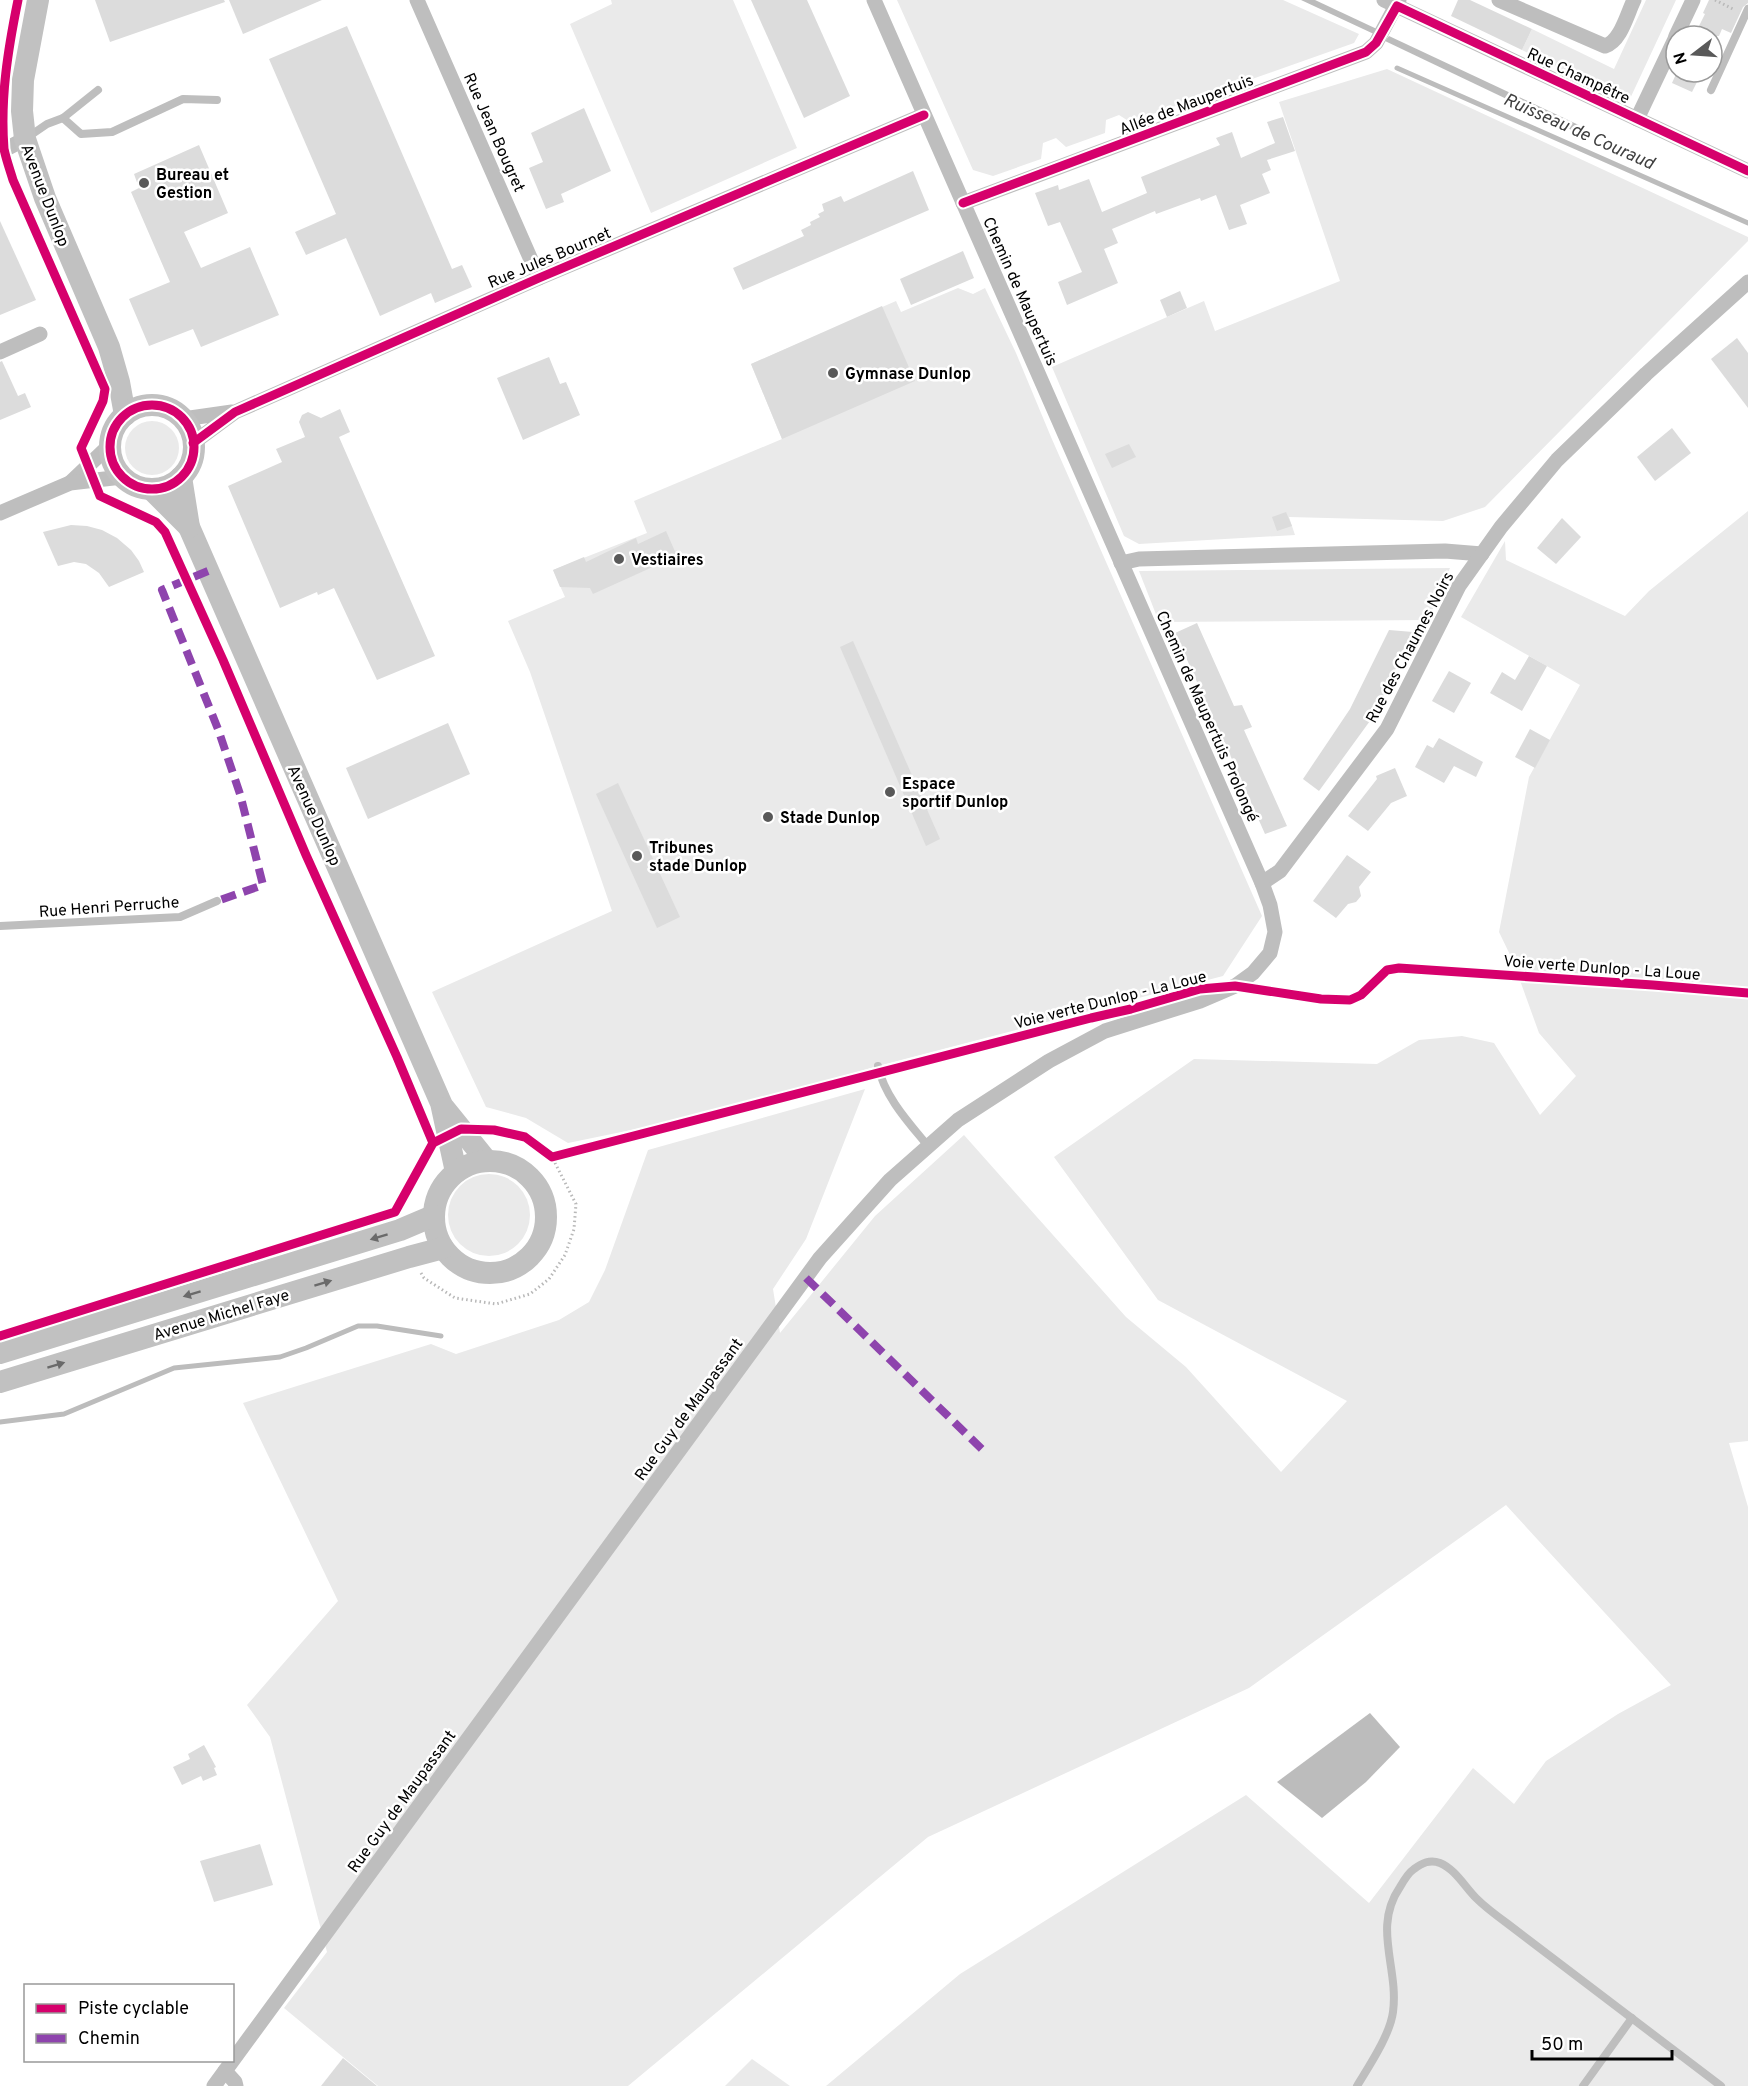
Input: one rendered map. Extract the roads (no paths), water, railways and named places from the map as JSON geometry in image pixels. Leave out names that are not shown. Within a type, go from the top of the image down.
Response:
[{"type":"street","name":"Avenue Dunlop","points":[[38,0],[23,80],[22,111],[25,139],[45,198],[109,347],[125,415]]},
{"type":"street","name":"Rue Jean Bougret","points":[[417,0],[539,278]]},
{"type":"street","name":"Chemin de Maupertuis","points":[[874,0],[1121,563]]},
{"type":"street","points":[[1500,0],[1605,46],[1610,45],[1615,39],[1634,0]]},
{"type":"street","points":[[1682,24],[1694,0]]},
{"type":"street","name":"Rue Champêtre","points":[[1394,2],[1748,171]]},
{"type":"street","name":"Allée de Maupertuis","points":[[963,203],[1366,52],[1376,43],[1394,2]]},
{"type":"street","points":[[1637,119],[1664,62]]},
{"type":"street","name":"Rue Jules Bournet","points":[[194,443],[235,412],[539,278],[924,115]]},
{"type":"street","points":[[0,152],[25,139]]},
{"type":"street","name":"Rue des Chaumes Noirs","points":[[1262,883],[1280,871],[1380,740],[1459,585],[1501,528],[1557,460],[1663,358],[1748,282]]},
{"type":"street","points":[[0,352],[40,334]]},
{"type":"street","name":"Avenue Dunlop","points":[[109,347],[149,405]]},
{"type":"street","points":[[149,405],[162,406],[174,411],[190,430],[194,443],[189,467],[181,477],[162,488],[151,489],[131,483],[122,477],[115,467],[110,445],[117,423],[136,408],[149,405]]},
{"type":"street","name":"Rue Jules Bournet","points":[[183,419],[235,412]]},
{"type":"street","points":[[70,483],[110,445]]},
{"type":"street","points":[[0,513],[70,483],[122,477]]},
{"type":"street","name":"Avenue Dunlop","points":[[181,477],[189,527],[441,1103],[456,1172]]},
{"type":"street","name":"Avenue Dunlop","points":[[151,489],[189,527]]},
{"type":"street","points":[[1121,563],[1139,558],[1445,551],[1482,554]]},
{"type":"street","name":"Chemin de Maupertuis Prolongé","points":[[1121,563],[1262,883]]},
{"type":"street","name":"Rue Guy de Maupassant","points":[[234,2059],[820,1258],[890,1180],[958,1120],[1049,1061],[1105,1031],[1200,1001],[1235,987],[1254,973],[1270,953],[1275,932],[1270,904],[1262,883]]},
{"type":"street","name":"Avenue Dunlop","points":[[441,1103],[486,1160]]},
{"type":"street","points":[[486,1160],[506,1163],[524,1171],[537,1186],[545,1204],[546,1223],[540,1242],[529,1258],[512,1269],[494,1273],[474,1271],[456,1262],[443,1248],[434,1228],[433,1216],[436,1199],[444,1184],[456,1172],[470,1164],[486,1160]]},
{"type":"street","name":"Avenue Michel Faye","points":[[0,1353],[400,1230],[433,1216]]},
{"type":"street","name":"Avenue Michel Faye","points":[[0,1382],[443,1248]]},
{"type":"street","name":"Rue Guy de Maupassant","points":[[214,2086],[232,2062]]},
{"type":"street","points":[[225,2071],[236,2086]]},
{"type":"lane","points":[[1711,90],[1747,12]]},
{"type":"lane","points":[[25,139],[47,124],[63,118],[98,90]]},
{"type":"lane","points":[[63,118],[81,134],[112,132],[183,99],[217,100]]},
{"type":"lane","name":"Rue Henri Perruche","points":[[0,926],[180,917],[217,901]]},
{"type":"lane","points":[[878,1066],[884,1084],[905,1119],[928,1146]]},
{"type":"lane","points":[[1357,2086],[1382,2041],[1392,2015],[1395,1993],[1386,1919],[1391,1900],[1410,1872],[1421,1864],[1431,1861],[1453,1872],[1478,1900],[1721,2086]]},
{"type":"lane","points":[[1583,2086],[1632,2018]]},
{"type":"water","points":[[1301,0],[1315,0],[1379,30],[1376,35]]},
{"type":"water","points":[[1389,36],[1585,128],[1582,135],[1385,41]]},
{"type":"water","points":[[1370,1713],[1400,1747],[1366,1782],[1322,1818],[1277,1782]]},
{"type":"waterway","name":"Ruisseau de Couraud","points":[[1397,68],[1748,223]]},
{"type":"waterway","points":[[0,1422],[64,1414],[174,1368],[280,1357],[358,1326],[377,1326],[441,1336]]},
{"type":"place","name":"Bureau et Gestion","points":[[144,183]]},
{"type":"place","name":"Gymnase Dunlop","points":[[833,373]]},
{"type":"place","name":"Vestiaires","points":[[619,559]]},
{"type":"place","name":"Espace sportif Dunlop","points":[[890,792]]},
{"type":"place","name":"Stade Dunlop","points":[[768,817]]},
{"type":"place","name":"Tribunes stade Dunlop","points":[[637,856]]}]
